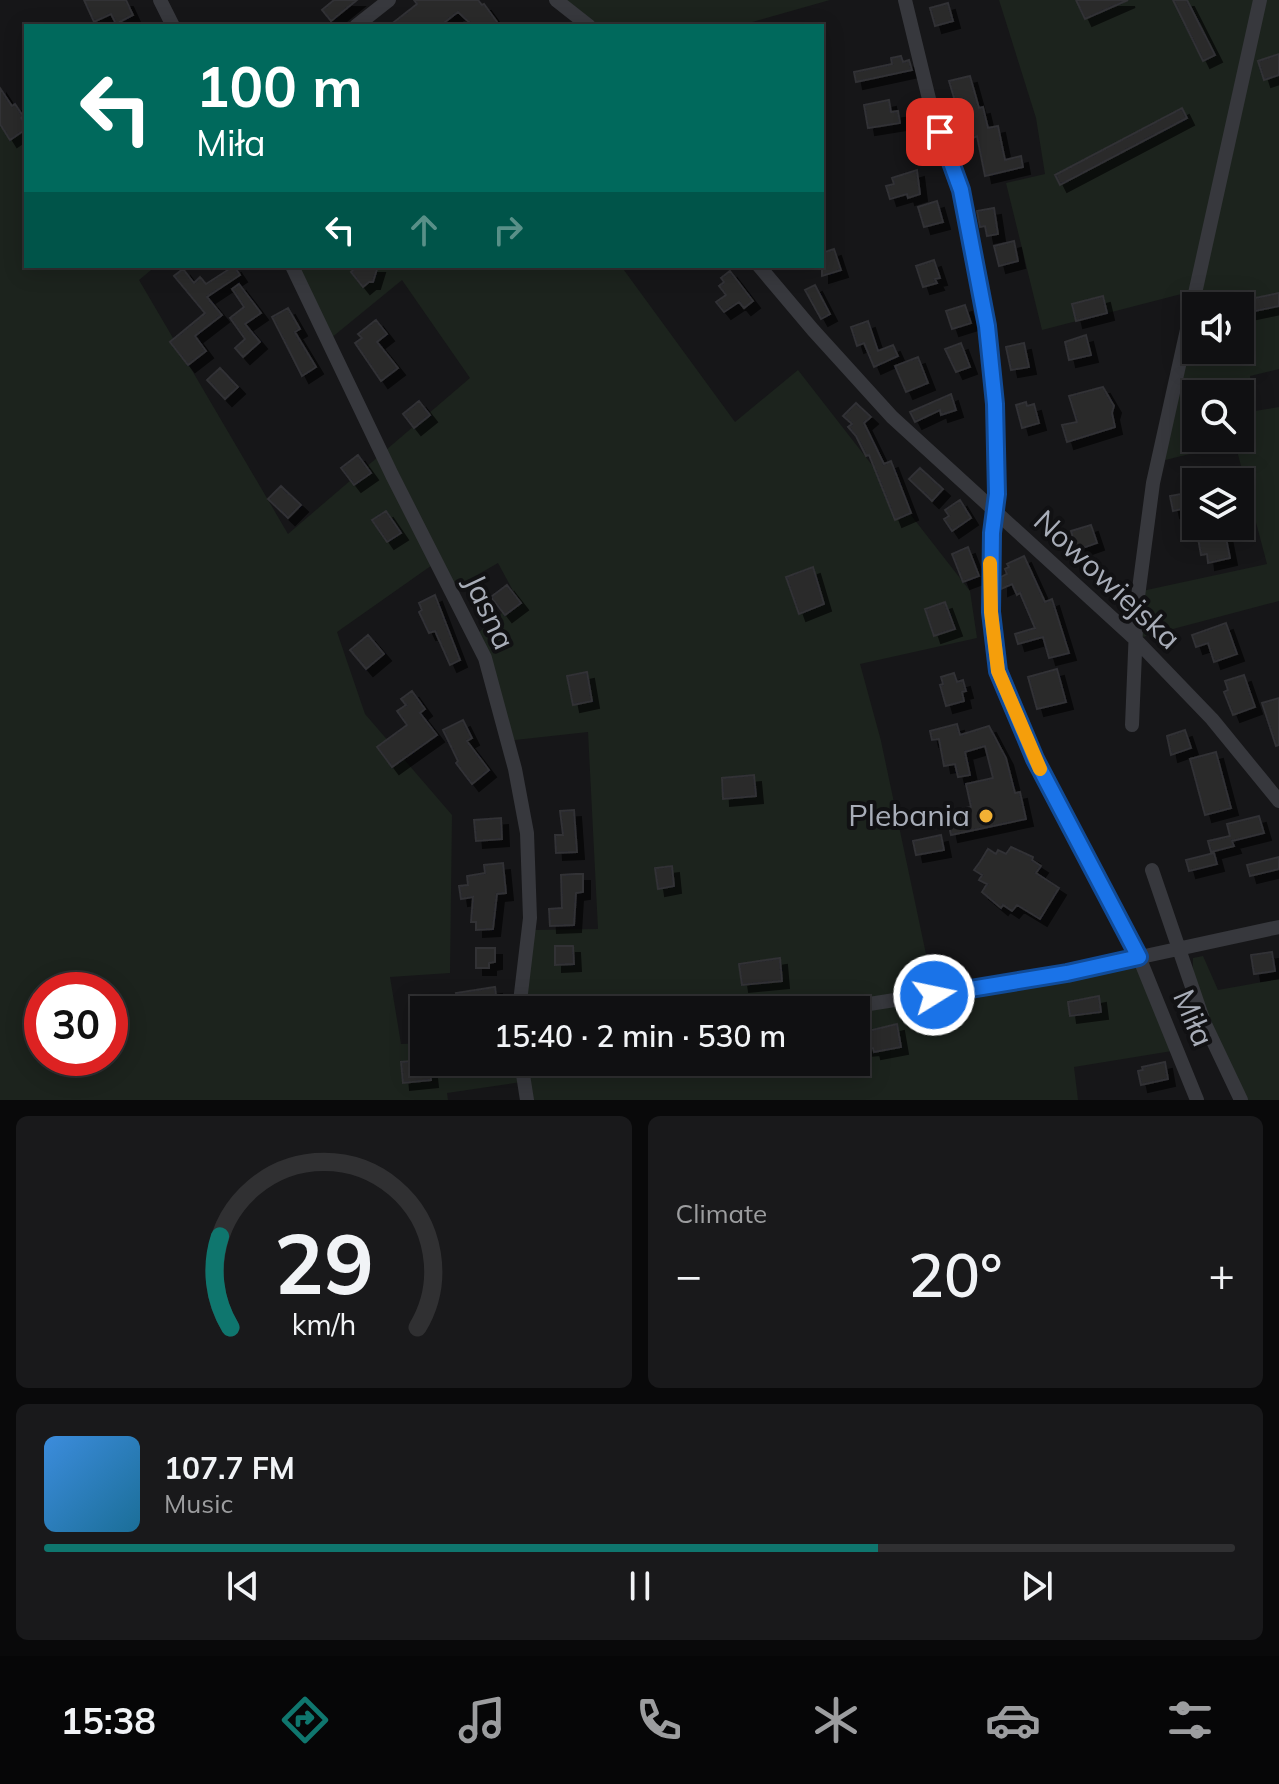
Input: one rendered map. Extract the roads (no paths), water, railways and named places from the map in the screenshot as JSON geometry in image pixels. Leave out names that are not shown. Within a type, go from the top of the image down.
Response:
[{"type":"street","points":[[160,0],[172,24]]},
{"type":"street","points":[[359,24],[389,0]]},
{"type":"street","points":[[556,0],[586,24]]},
{"type":"street","name":"Miła","points":[[905,0],[930,103],[961,190],[987,326],[995,404],[997,494],[990,586],[998,671],[1035,759],[1139,957],[1197,1100]]},
{"type":"street","points":[[1132,725],[1140,574],[1153,483],[1260,0]]},
{"type":"street","name":"Jasna","points":[[293,268],[392,475],[485,658],[515,769],[527,833],[530,918],[521,996]]},
{"type":"street","name":"Nowowiejska","points":[[761,268],[892,417],[1135,639],[1212,719],[1279,801]]},
{"type":"street","points":[[1152,870],[1204,1022],[1241,1100]]},
{"type":"street","name":"Miła","points":[[1139,957],[1279,927]]},
{"type":"street","points":[[870,1004],[1067,973],[1139,957]]},
{"type":"street","points":[[523,1076],[527,1100]]},
{"type":"place","name":"Plebania","points":[[986,816]]}]
